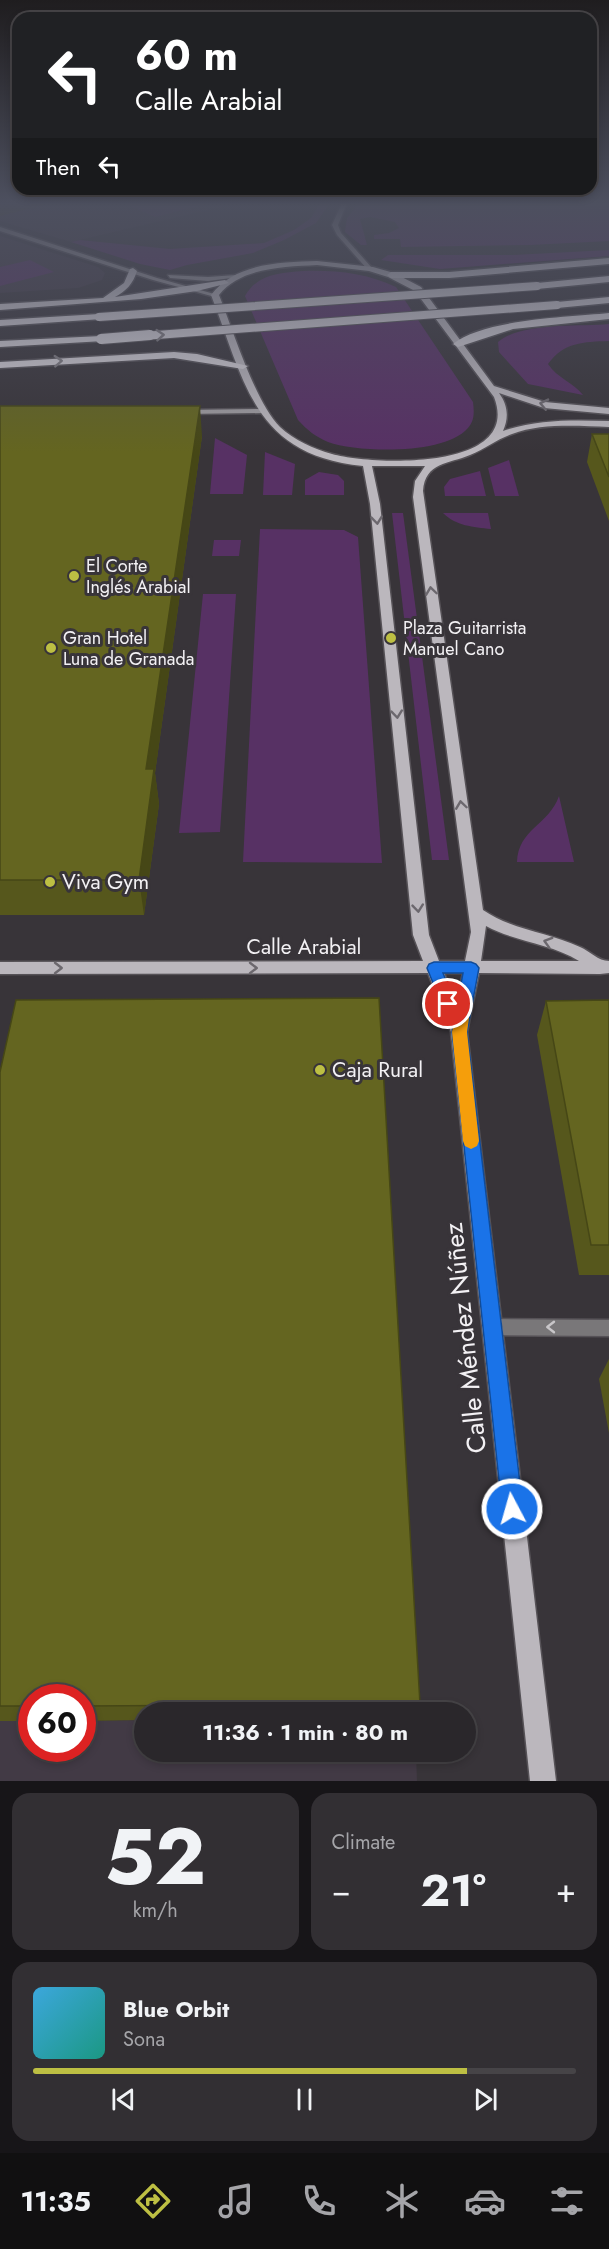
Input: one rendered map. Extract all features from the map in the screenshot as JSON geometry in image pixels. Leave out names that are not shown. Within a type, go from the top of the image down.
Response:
[{"type":"highway","points":[[100,300],[126,286]]},
{"type":"highway","points":[[0,307],[100,300],[195,290],[212,286]]},
{"type":"highway","points":[[0,323],[535,286]]},
{"type":"highway","points":[[0,344],[101,339],[609,300]]},
{"type":"highway","points":[[458,344],[478,333],[504,327],[609,316]]},
{"type":"highway","points":[[0,365],[174,355],[243,366]]},
{"type":"main road","points":[[222,286],[215,295],[261,411],[285,436],[309,449],[367,463],[396,465],[438,462]]},
{"type":"main road","points":[[411,286],[418,290],[493,388],[504,414],[494,438]]},
{"type":"main road","points":[[493,388],[544,405],[609,411]]},
{"type":"main road","points":[[471,968],[479,932],[417,484],[429,467],[438,462],[468,453],[494,438],[518,429],[539,425],[609,424]]},
{"type":"main road","points":[[367,463],[375,504],[421,935],[434,968]]},
{"type":"main road","points":[[476,912],[487,921],[502,928],[570,949],[604,968]]},
{"type":"main road","name":"Calle Arabial","points":[[0,968],[604,968]]},
{"type":"main road","name":"Calle Méndez Núñez","points":[[434,968],[459,1032],[543,1781]]},
{"type":"main road","name":"Calle Méndez Núñez","points":[[459,1032],[471,968]]},
{"type":"street","points":[[182,286],[215,295]]},
{"type":"street","points":[[179,412],[261,411]]},
{"type":"street","points":[[492,1327],[609,1328]]},
{"type":"shaded area","points":[[0,286],[84,286],[78,288],[0,293]]},
{"type":"shaded area","points":[[253,286],[396,287],[473,402],[474,412],[470,425],[457,437],[441,443],[401,449],[380,450],[342,446],[316,435],[298,420],[245,296]]},
{"type":"shaded area","points":[[609,324],[609,341],[582,343],[567,347],[548,364],[583,395],[528,384],[499,352],[498,342],[521,331],[535,328]]},
{"type":"shaded area","points":[[215,438],[247,455],[243,494],[210,494]]},
{"type":"shaded area","points":[[265,452],[295,464],[292,495],[263,495]]},
{"type":"shaded area","points":[[509,460],[519,496],[495,496],[488,468]]},
{"type":"shaded area","points":[[480,471],[486,496],[445,496],[444,487],[450,479]]},
{"type":"shaded area","points":[[319,472],[338,475],[344,481],[344,495],[305,495],[305,480]]},
{"type":"shaded area","points":[[392,513],[403,513],[449,860],[432,860]]},
{"type":"shaded area","points":[[443,513],[488,513],[491,529],[459,523]]},
{"type":"shaded area","points":[[260,529],[344,530],[358,537],[382,863],[243,862]]},
{"type":"shaded area","points":[[214,540],[241,540],[239,556],[212,556]]},
{"type":"shaded area","points":[[203,594],[236,594],[220,832],[179,833]]},
{"type":"shaded area","points":[[559,796],[574,862],[517,862],[519,851],[528,834],[548,814]]},
{"type":"shaded area","points":[[134,1720],[134,1762],[416,1762],[417,1781],[0,1781],[0,1721],[18,1721],[18,1762],[96,1762],[96,1721]]},
{"type":"building","points":[[0,406],[200,406],[146,769],[154,769],[139,880],[0,880]]},
{"type":"building","points":[[592,434],[609,434],[609,477]]},
{"type":"building","points":[[379,998],[420,1702],[134,1702],[134,1706],[96,1706],[96,1684],[18,1684],[18,1706],[0,1706],[0,1072],[16,1000]]},
{"type":"building","points":[[609,1000],[609,1245],[591,1245],[546,1001]]},
{"type":"slow traffic","points":[[462,1018],[459,1032],[471,1141]]},
{"type":"place","name":"El Corte Inglés Arabial","points":[[74,576]]},
{"type":"place","name":"Plaza Guitarrista Manuel Cano","points":[[391,638]]},
{"type":"place","name":"Gran Hotel Luna de Granada","points":[[51,648]]},
{"type":"place","name":"Viva Gym","points":[[50,882]]},
{"type":"place","name":"Caja Rural","points":[[320,1070]]},
{"type":"route","points":[[448,1004],[434,968],[471,968],[459,1032],[512,1509]]}]
